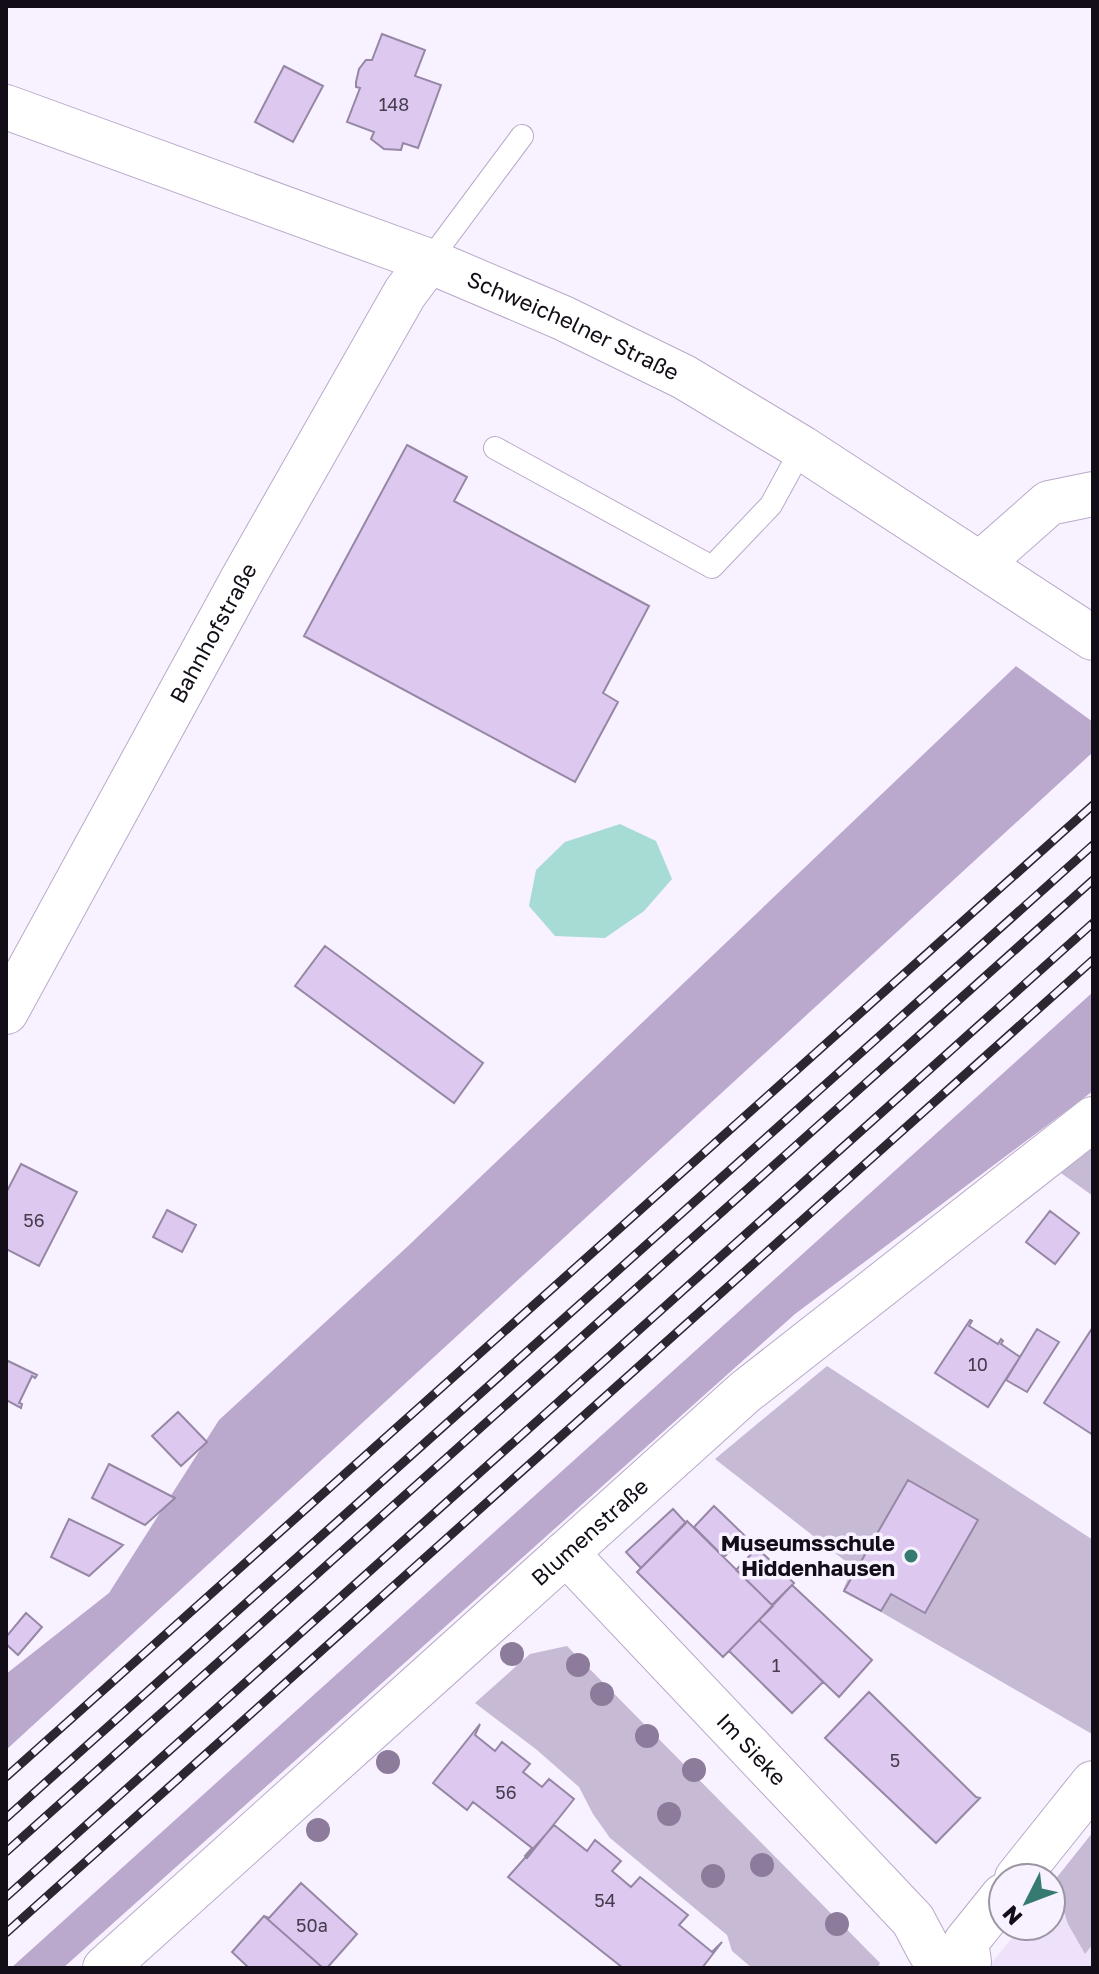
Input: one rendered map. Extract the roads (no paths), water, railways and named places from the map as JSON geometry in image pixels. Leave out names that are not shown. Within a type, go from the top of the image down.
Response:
[{"type":"street","name":"Schweichelner Straße","points":[[6,107],[429,261],[563,318],[684,377],[802,448],[1093,638]]},
{"type":"street","name":"Bahnhofstraße","points":[[7,1009],[251,565],[405,293],[429,261]]},
{"type":"street","points":[[981,563],[1049,503],[1093,494]]},
{"type":"street","name":"Blumenstraße","points":[[105,1968],[745,1392],[1093,1119]]},
{"type":"street","name":"Im Sieke","points":[[566,1553],[913,1920],[945,1958]]},
{"type":"street","points":[[1030,1862],[1093,1783]]},
{"type":"street","points":[[945,1958],[987,1913]]},
{"type":"lane","points":[[429,261],[522,136]]},
{"type":"lane","points":[[495,448],[712,567],[771,505],[802,448]]},
{"type":"railway","points":[[6,1777],[1093,805]]},
{"type":"railway","points":[[6,1818],[1093,845]]},
{"type":"railway","points":[[6,1852],[1093,880]]},
{"type":"railway","points":[[6,1897],[1093,923]]},
{"type":"railway","points":[[6,1933],[1093,960]]},
{"type":"place","name":"Museumsschule Hiddenhausen","points":[[911,1556]]}]
